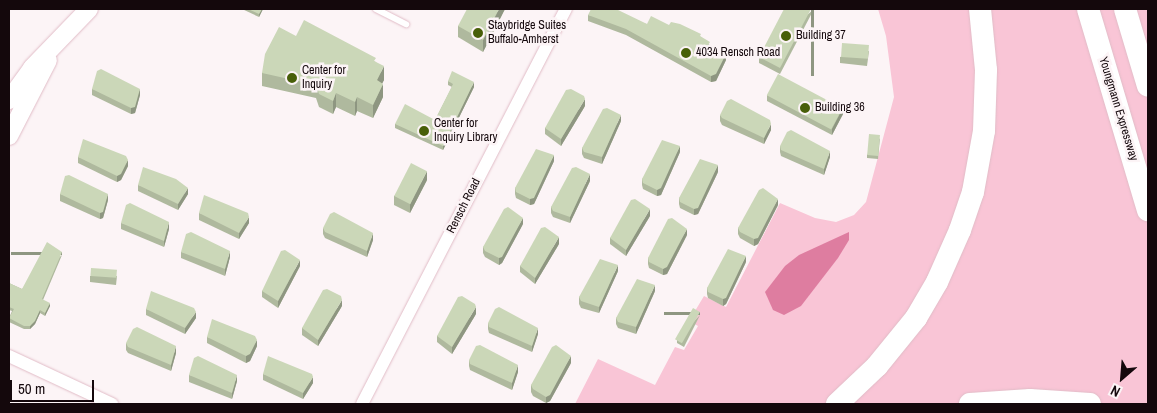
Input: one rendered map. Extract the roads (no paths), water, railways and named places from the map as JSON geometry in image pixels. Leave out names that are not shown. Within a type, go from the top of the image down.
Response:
[{"type":"highway","points":[[837,404],[877,366],[916,318],[946,265],[965,217],[984,131],[986,77],[980,9]]},
{"type":"highway","name":"Youngmann Expressway","points":[[1088,9],[1148,210]]},
{"type":"highway","points":[[1125,9],[1148,86]]},
{"type":"highway","points":[[970,404],[1030,400],[1090,404]]},
{"type":"main road","points":[[9,100],[32,68],[56,46],[88,9]]},
{"type":"main road","points":[[9,136],[56,46]]},
{"type":"street","name":"Rensch Road","points":[[362,404],[566,9]]},
{"type":"street","points":[[9,356],[112,404]]},
{"type":"lane","points":[[376,9],[406,24]]},
{"type":"place","name":"Staybridge Suites Buffalo-Amherst","points":[[478,33]]},
{"type":"place","name":"Building 37","points":[[786,36]]},
{"type":"place","name":"4034 Rensch Road","points":[[686,53]]},
{"type":"place","name":"Center for Inquiry","points":[[292,78]]},
{"type":"place","name":"Building 36","points":[[805,108]]},
{"type":"place","name":"Center for Inquiry Library","points":[[424,131]]}]
